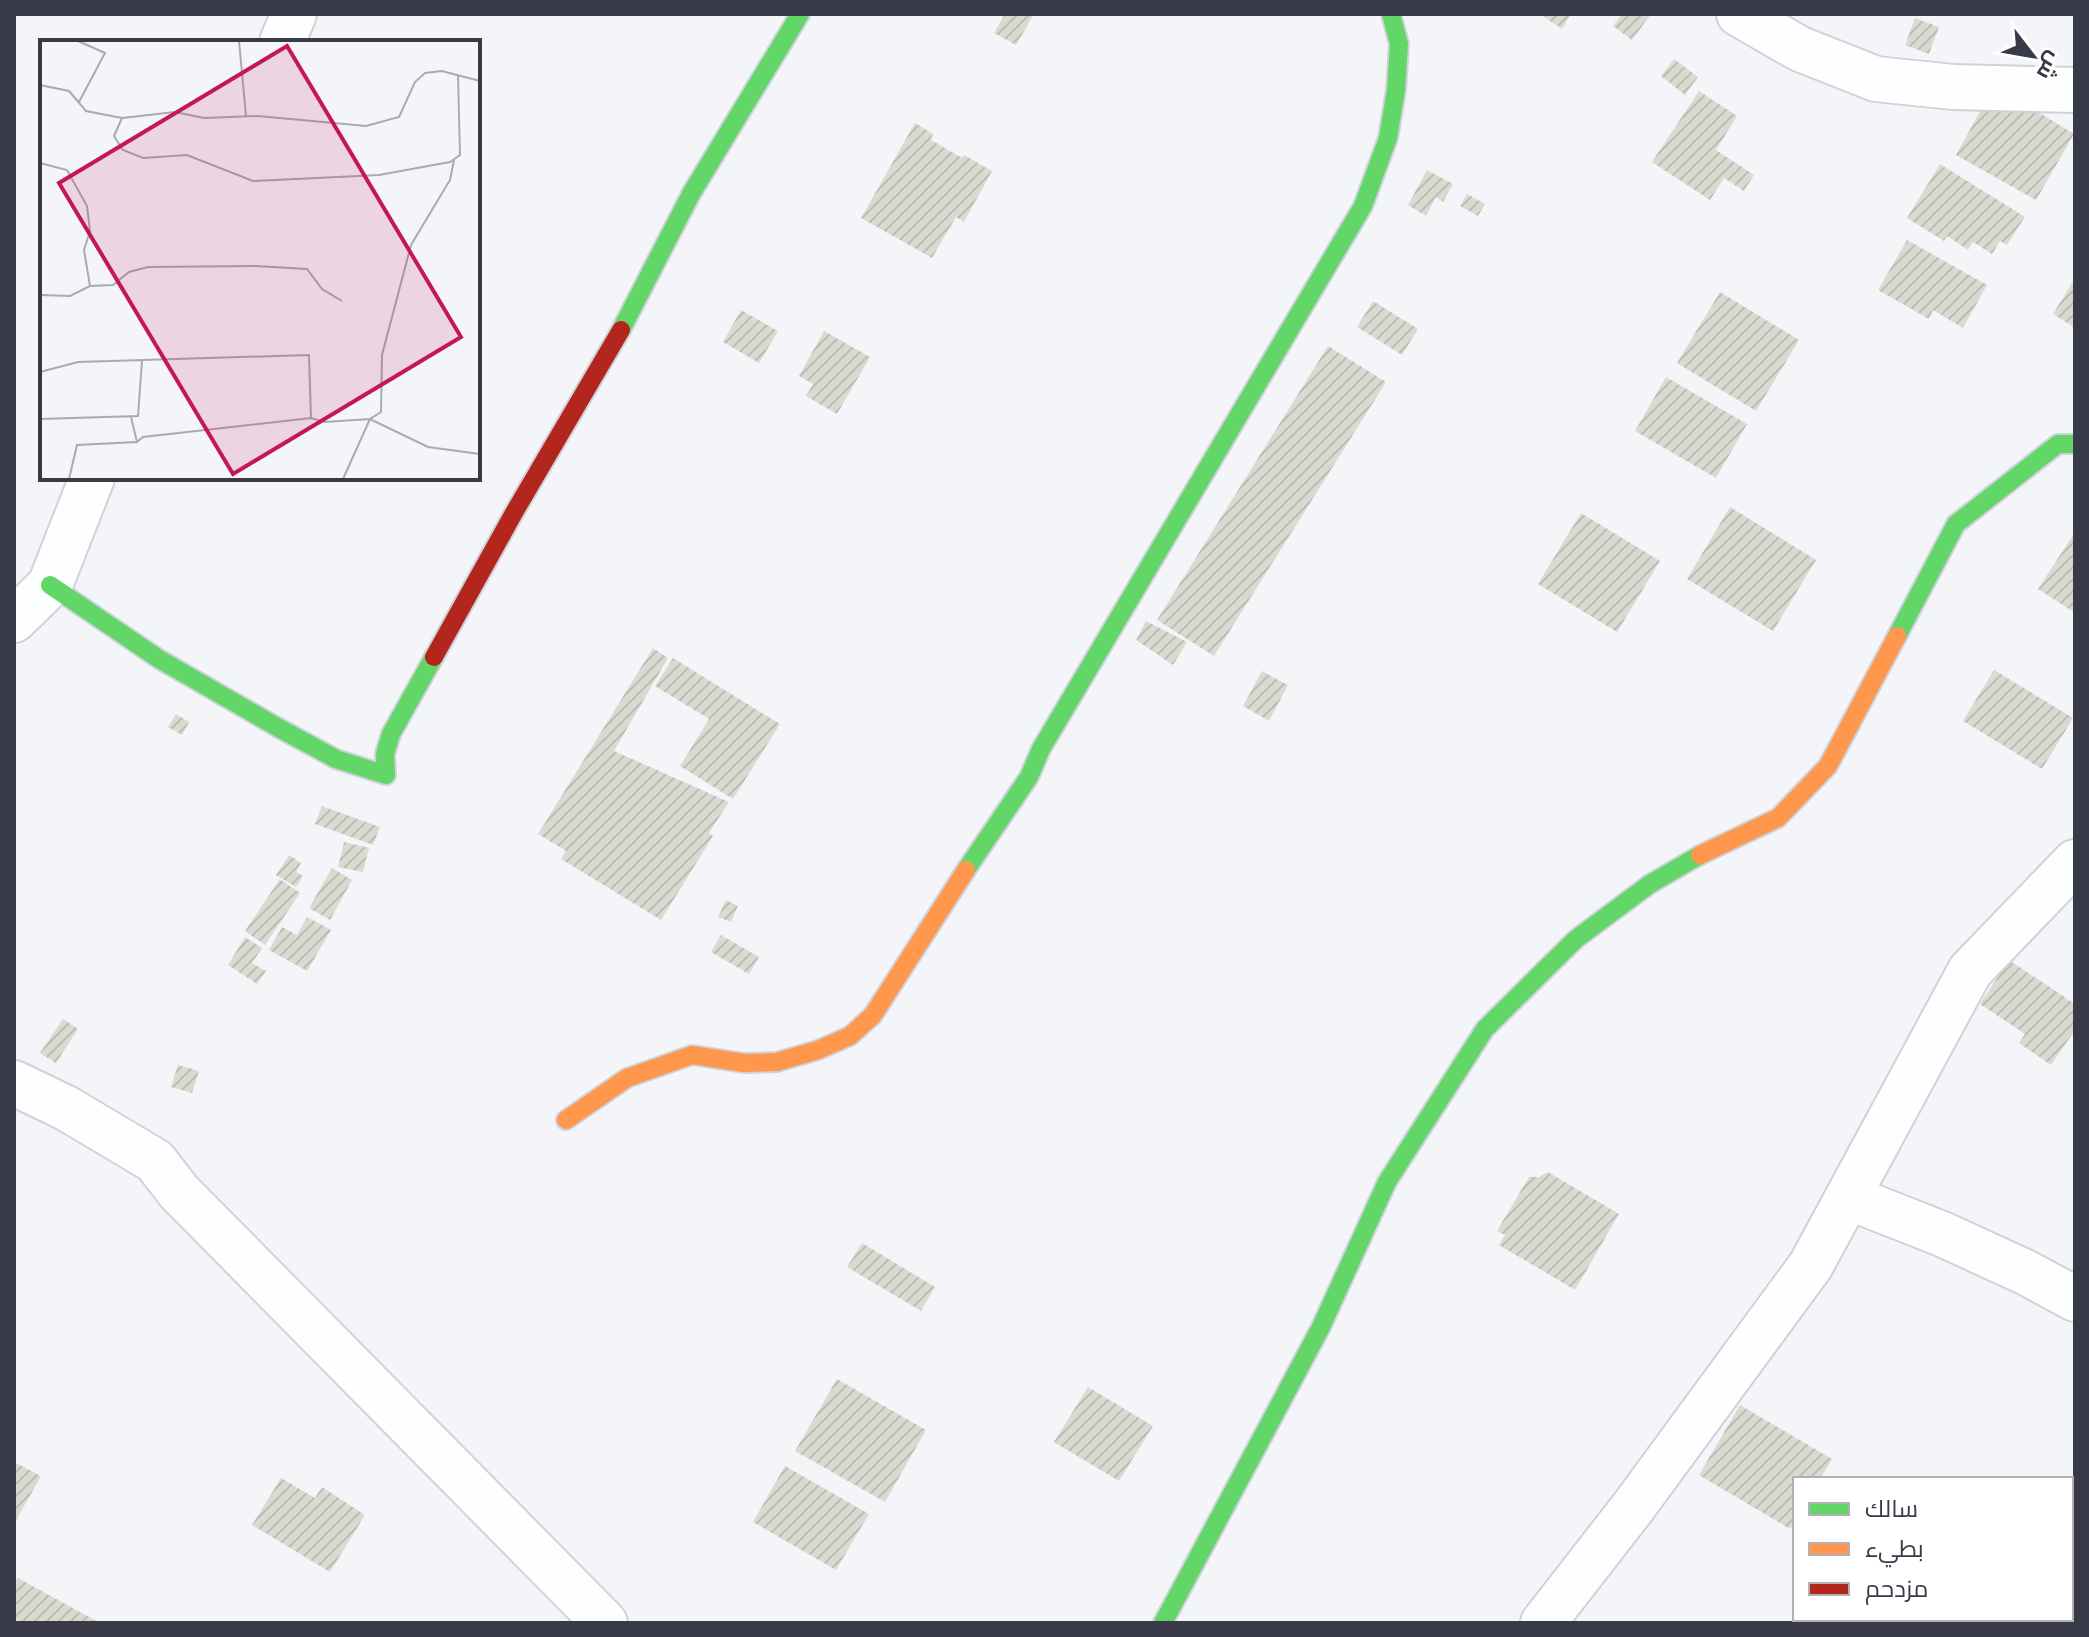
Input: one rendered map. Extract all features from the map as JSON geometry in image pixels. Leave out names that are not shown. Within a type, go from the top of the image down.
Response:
[{"type":"street","points":[[283,40],[294,14]]},
{"type":"street","points":[[50,585],[159,659],[277,727],[336,759],[386,775],[385,754],[391,734],[515,511],[614,344],[691,194],[800,14]]},
{"type":"street","points":[[566,1120],[627,1078],[692,1055],[744,1063],[777,1062],[818,1050],[850,1036],[873,1015],[1029,777],[1048,736],[1363,206],[1388,138],[1396,90],[1399,44],[1391,14]]},
{"type":"street","points":[[1739,14],[1800,49],[1876,79],[1953,87],[2075,90]]},
{"type":"street","points":[[1163,1623],[1321,1327],[1387,1182],[1485,1029],[1576,939],[1640,891],[1714,847],[1778,818],[1828,766],[1956,524],[2058,444],[2075,444]]},
{"type":"street","points":[[14,620],[50,585],[91,480]]},
{"type":"street","points":[[1543,1623],[1634,1506],[1811,1265],[1970,971],[2075,862]]},
{"type":"street","points":[[14,1083],[66,1108],[155,1161],[179,1192],[605,1623]]},
{"type":"street","points":[[1848,1197],[1942,1234],[2075,1299]]},
{"type":"building","points":[[1005,14],[1034,14],[1016,45],[994,33]]},
{"type":"building","points":[[1540,14],[1571,14],[1562,29]]},
{"type":"building","points":[[1622,14],[1651,14],[1632,40],[1613,26]]},
{"type":"building","points":[[1915,18],[1939,27],[1929,54],[1905,45]]},
{"type":"building","points":[[1674,59],[1698,77],[1685,95],[1661,76]]},
{"type":"building","points":[[1699,91],[1737,116],[1716,150],[1754,175],[1744,191],[1724,178],[1710,200],[1652,162]]},
{"type":"building","points":[[2007,93],[2074,134],[2036,200],[1956,155],[1989,95]]},
{"type":"building","points":[[915,123],[933,134],[931,140],[992,171],[964,222],[956,217],[932,258],[861,218]]},
{"type":"building","points":[[1940,164],[2025,217],[2007,245],[2000,241],[1992,254],[1973,242],[1968,250],[1947,236],[1944,241],[1907,218]]},
{"type":"building","points":[[1427,170],[1453,184],[1443,202],[1436,197],[1426,216],[1408,205]]},
{"type":"building","points":[[1467,194],[1485,204],[1478,216],[1460,206]]},
{"type":"building","points":[[1907,240],[1987,285],[1963,328],[1933,310],[1929,319],[1878,290]]},
{"type":"building","points":[[2075,278],[2075,328],[2053,314]]},
{"type":"building","points":[[1720,292],[1799,340],[1756,411],[1677,363]]},
{"type":"building","points":[[1373,301],[1418,329],[1402,355],[1357,327]]},
{"type":"building","points":[[741,310],[778,331],[759,363],[723,342]]},
{"type":"building","points":[[824,331],[870,357],[837,414],[806,396],[813,384],[799,376]]},
{"type":"building","points":[[1328,346],[1386,382],[1214,656],[1157,620]]},
{"type":"building","points":[[1666,377],[1747,424],[1716,478],[1635,431]]},
{"type":"building","points":[[1730,507],[1816,560],[1773,631],[1687,579]]},
{"type":"building","points":[[1581,513],[1660,561],[1617,632],[1538,584]]},
{"type":"building","points":[[2075,532],[2075,613],[2038,589]]},
{"type":"building","points":[[1146,621],[1187,642],[1173,665],[1136,640]]},
{"type":"building","points":[[653,648],[668,658],[614,751],[729,802],[709,833],[713,836],[661,920],[561,859],[566,851],[538,834]]},
{"type":"building","points":[[673,658],[780,724],[733,799],[680,766],[709,719],[655,686]]},
{"type":"building","points":[[1994,670],[2073,718],[2042,769],[1963,721]]},
{"type":"building","points":[[1262,671],[1288,685],[1269,721],[1243,706]]},
{"type":"building","points":[[176,714],[189,722],[182,735],[168,727]]},
{"type":"building","points":[[322,806],[380,827],[373,845],[315,824]]},
{"type":"building","points":[[344,842],[369,848],[363,872],[338,867]]},
{"type":"building","points":[[289,855],[301,863],[296,872],[303,876],[296,887],[276,875]]},
{"type":"building","points":[[332,868],[352,880],[330,920],[309,908]]},
{"type":"building","points":[[280,879],[300,893],[265,945],[245,931]]},
{"type":"building","points":[[726,900],[738,906],[731,922],[718,917]]},
{"type":"building","points":[[307,917],[331,930],[307,971],[269,950],[282,927],[297,935]]},
{"type":"building","points":[[721,935],[759,957],[749,974],[711,952]]},
{"type":"building","points":[[245,937],[262,948],[252,963],[266,971],[257,984],[228,965]]},
{"type":"building","points":[[2009,960],[2075,1004],[2075,1030],[2051,1065],[2019,1043],[2025,1034],[1980,1004]]},
{"type":"building","points":[[63,1019],[78,1029],[56,1063],[40,1053]]},
{"type":"building","points":[[178,1065],[199,1071],[192,1093],[171,1087]]},
{"type":"building","points":[[1548,1172],[1619,1214],[1575,1290],[1499,1245],[1505,1235],[1497,1231],[1529,1177],[1539,1177]]},
{"type":"building","points":[[862,1243],[935,1287],[921,1311],[847,1267]]},
{"type":"building","points":[[837,1379],[926,1430],[885,1502],[795,1451]]},
{"type":"building","points":[[1088,1387],[1153,1426],[1119,1481],[1054,1442]]},
{"type":"building","points":[[1740,1405],[1832,1459],[1821,1477],[1793,1477],[1793,1524],[1790,1529],[1699,1475]]},
{"type":"building","points":[[14,1462],[41,1476],[14,1524]]},
{"type":"building","points":[[785,1466],[869,1514],[836,1570],[753,1522]]},
{"type":"building","points":[[281,1478],[315,1498],[322,1487],[365,1515],[330,1572],[252,1525]]},
{"type":"building","points":[[18,1578],[100,1623],[14,1623],[14,1586]]},
{"type":"traffic: fast","points":[[621,330],[691,194],[800,14]]},
{"type":"traffic: fast","points":[[966,870],[1029,777],[1041,749],[1363,206],[1388,138],[1396,90],[1399,44],[1391,14]]},
{"type":"traffic: fast","points":[[1897,636],[1956,524],[2058,444],[2075,444]]},
{"type":"traffic: fast","points":[[50,585],[159,659],[277,727],[336,759],[386,775],[385,754],[391,734],[434,657]]},
{"type":"traffic: fast","points":[[1163,1623],[1321,1327],[1387,1182],[1485,1029],[1576,939],[1650,884],[1700,855]]},
{"type":"traffic: slow","points":[[1700,855],[1778,818],[1828,766],[1897,636]]},
{"type":"traffic: slow","points":[[566,1120],[627,1078],[692,1055],[744,1063],[777,1062],[818,1050],[850,1036],[873,1015],[966,870]]},
{"type":"traffic: jam","points":[[434,657],[621,330]]}]
